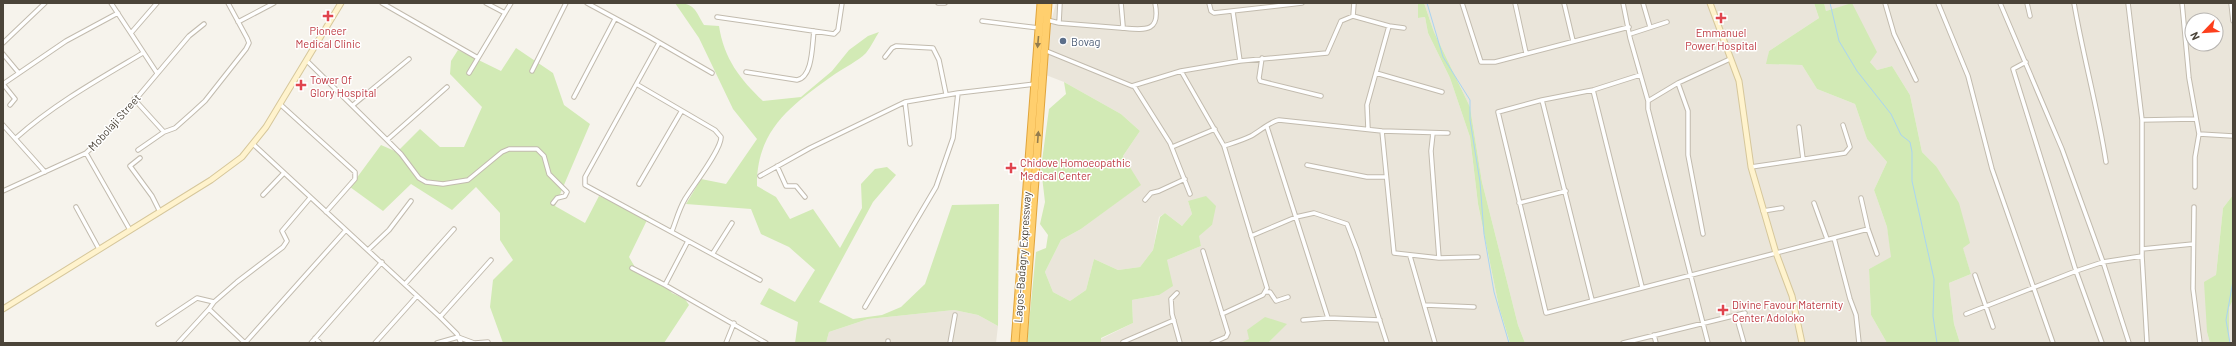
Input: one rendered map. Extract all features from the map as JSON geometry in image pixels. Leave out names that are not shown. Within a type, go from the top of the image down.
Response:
[{"type":"highway","name":"Lagos-Badagry Expressway","points":[[1015,343],[1041,3]]},
{"type":"highway","name":"Lagos-Badagry Expressway","points":[[1023,343],[1048,3]]},
{"type":"street","points":[[3,43],[45,3]]},
{"type":"street","points":[[111,3],[157,73]]},
{"type":"street","points":[[131,33],[157,3]]},
{"type":"street","points":[[138,150],[164,132],[175,128],[205,101],[246,49],[249,43],[228,3]]},
{"type":"street","points":[[238,22],[274,3]]},
{"type":"street","points":[[3,309],[160,212],[232,165],[253,144],[281,105],[341,3]]},
{"type":"street","points":[[382,3],[478,58]]},
{"type":"street","points":[[486,3],[505,13]]},
{"type":"street","points":[[469,73],[511,3]]},
{"type":"street","points":[[532,71],[566,3]]},
{"type":"street","points":[[587,3],[712,73]]},
{"type":"street","points":[[717,17],[833,34],[837,32],[842,3]]},
{"type":"street","points":[[938,3],[945,3]]},
{"type":"street","points":[[1059,23],[1060,3]]},
{"type":"street","points":[[1121,3],[1123,25],[1121,28]]},
{"type":"street","points":[[1047,20],[1059,23],[1136,29],[1155,25],[1157,20],[1155,3]]},
{"type":"street","points":[[1209,3],[1213,13],[1233,12],[1302,3]]},
{"type":"street","points":[[1353,16],[1354,3]]},
{"type":"street","points":[[1462,3],[1481,62],[1495,62],[1629,27]]},
{"type":"street","points":[[1515,3],[1526,53]]},
{"type":"street","points":[[1564,3],[1573,42]]},
{"type":"street","points":[[1623,3],[1640,75],[1648,101],[1648,108],[1708,343]]},
{"type":"street","points":[[1643,3],[1650,27]]},
{"type":"street","points":[[1710,3],[1739,81],[1751,167],[1776,253],[1792,296],[1802,343]]},
{"type":"street","points":[[1885,3],[1894,34],[1916,80]]},
{"type":"street","points":[[1938,3],[1968,76],[1992,169],[2053,343]]},
{"type":"street","points":[[2000,3],[2062,149],[2103,262],[2129,343]]},
{"type":"street","points":[[2026,3],[2030,16]]},
{"type":"street","points":[[2074,3],[2081,50],[2101,129],[2106,162]]},
{"type":"street","points":[[2128,3],[2142,120],[2142,256],[2147,342],[2142,343]]},
{"type":"street","points":[[2182,3],[2189,78],[2195,119],[2199,134],[2195,157],[2195,187]]},
{"type":"street","points":[[2231,3],[2233,22]]},
{"type":"street","points":[[1233,12],[1240,61]]},
{"type":"street","points":[[10,105],[15,98],[3,84],[18,72],[72,38],[118,13]]},
{"type":"street","points":[[1134,86],[1181,71],[1262,58],[1327,53],[1341,20],[1353,16],[1389,26],[1404,28]]},
{"type":"street","points":[[574,97],[615,19]]},
{"type":"street","points":[[982,21],[1039,28]]},
{"type":"street","points":[[1630,34],[1668,22]]},
{"type":"street","name":"Mobolaji Street","points":[[3,191],[86,153],[109,131],[134,99],[188,36],[204,24]]},
{"type":"street","points":[[1368,128],[1367,104],[1389,26]]},
{"type":"street","points":[[746,72],[797,80],[803,78],[808,70],[814,31]]},
{"type":"street","points":[[659,43],[638,86],[605,140],[586,177],[584,184],[586,188],[672,231],[688,242],[713,253],[760,280]]},
{"type":"street","points":[[885,57],[892,48],[896,46],[933,48],[939,60],[946,94]]},
{"type":"street","points":[[1044,50],[1134,86],[1172,147],[1190,194]]},
{"type":"street","points":[[16,138],[32,124],[87,86],[143,53]]},
{"type":"street","points":[[3,54],[18,72]]},
{"type":"street","points":[[1262,58],[1258,78],[1260,81],[1321,96]]},
{"type":"street","points":[[354,105],[409,59]]},
{"type":"street","points":[[1648,101],[1678,83],[1730,59]]},
{"type":"street","points":[[307,61],[354,105],[401,154],[419,178],[426,182],[443,184],[468,180],[502,152],[509,149],[537,149],[544,156],[549,174],[567,192],[565,196],[557,198],[553,203]]},
{"type":"street","points":[[2026,62],[2013,68],[2076,271],[2102,343]]},
{"type":"street","points":[[1181,71],[1224,146],[1267,288],[1265,292]]},
{"type":"street","points":[[1376,73],[1442,92]]},
{"type":"street","points":[[1640,75],[1593,90],[1542,100],[1498,112],[1546,313],[1828,239],[1868,230]]},
{"type":"street","points":[[1678,83],[1688,112],[1688,154],[1703,234]]},
{"type":"street","points":[[760,176],[905,102],[946,94],[1035,84]]},
{"type":"street","points":[[638,86],[719,133],[722,140],[685,199],[672,231]]},
{"type":"street","points":[[387,140],[447,87]]},
{"type":"street","points":[[1593,90],[1642,287]]},
{"type":"street","points":[[865,306],[936,187],[953,138],[958,93]]},
{"type":"street","points":[[134,99],[164,132]]},
{"type":"street","points":[[1542,100],[1566,191],[1592,300]]},
{"type":"street","points":[[905,102],[910,144]]},
{"type":"street","points":[[281,105],[355,172],[355,179],[326,212]]},
{"type":"street","points":[[639,184],[681,112]]},
{"type":"street","points":[[2142,120],[2195,119]]},
{"type":"street","points":[[1224,146],[1267,127],[1273,120],[1368,128],[1382,131],[1416,130],[1433,133],[1448,133]]},
{"type":"street","points":[[1751,167],[1848,152],[1850,143],[1843,124]]},
{"type":"street","points":[[3,125],[45,172]]},
{"type":"street","points":[[1267,127],[1328,318]]},
{"type":"street","points":[[1799,127],[1803,159]]},
{"type":"street","points":[[1172,147],[1215,129]]},
{"type":"street","points":[[1382,131],[1385,177],[1393,251],[1396,254],[1410,256],[1439,258],[1478,257]]},
{"type":"street","points":[[1433,133],[1431,151],[1439,258]]},
{"type":"street","points":[[2199,134],[2233,136]]},
{"type":"street","points":[[253,144],[440,317],[458,337],[461,343]]},
{"type":"street","points":[[86,153],[130,230]]},
{"type":"street","points":[[140,158],[130,166],[144,183],[160,212]]},
{"type":"street","points":[[1307,165],[1367,177],[1385,177]]},
{"type":"street","points":[[777,166],[786,186],[796,186],[805,198]]},
{"type":"street","points":[[263,195],[284,174]]},
{"type":"street","points":[[1145,200],[1151,193],[1159,191],[1184,179]]},
{"type":"street","points":[[1519,203],[1566,191]]},
{"type":"street","points":[[178,343],[214,302],[287,244],[282,231],[310,198]]},
{"type":"street","points":[[1861,198],[1868,230],[1877,254]]},
{"type":"street","points":[[368,250],[389,230],[411,201]]},
{"type":"street","points":[[1814,203],[1828,239]]},
{"type":"street","points":[[76,207],[99,249]]},
{"type":"street","points":[[2194,207],[2193,296],[2200,343]]},
{"type":"street","points":[[1763,212],[1782,208]]},
{"type":"street","points":[[1251,236],[1296,217],[1318,212],[1348,225],[1387,343]]},
{"type":"street","points":[[713,253],[732,223]]},
{"type":"street","points":[[405,284],[454,229]]},
{"type":"street","points":[[209,309],[245,343],[346,230]]},
{"type":"street","points":[[1834,238],[1850,299],[1856,315],[1859,343]]},
{"type":"street","points":[[664,285],[688,242]]},
{"type":"street","points":[[2142,249],[2193,244]]},
{"type":"street","points":[[1203,251],[1228,335],[1212,343]]},
{"type":"street","points":[[1410,256],[1435,343]]},
{"type":"street","points":[[1966,314],[1985,305],[2103,262],[2142,256]]},
{"type":"street","points":[[440,317],[491,260]]},
{"type":"street","points":[[311,343],[382,262]]},
{"type":"street","points":[[632,268],[734,323],[766,343]]},
{"type":"street","points":[[1975,275],[1993,327]]},
{"type":"street","points":[[1222,314],[1265,292],[1270,292],[1272,298],[1276,300],[1288,297]]},
{"type":"street","points":[[1177,293],[1171,299],[1174,320],[1180,343]]},
{"type":"street","points":[[374,343],[417,296]]},
{"type":"street","points":[[158,324],[198,298],[214,302]]},
{"type":"street","points":[[1425,305],[1474,307]]},
{"type":"street","points":[[1623,343],[1745,313]]},
{"type":"street","points":[[1736,315],[1744,343]]},
{"type":"street","points":[[950,343],[955,316]]},
{"type":"street","points":[[1303,320],[1328,318],[1380,320]]},
{"type":"street","points":[[1123,342],[1174,320]]},
{"type":"street","points":[[726,343],[734,323]]},
{"type":"street","points":[[1654,335],[1656,343]]},
{"type":"street","points":[[437,343],[458,337],[474,343],[488,342]]},
{"type":"street","points":[[315,338],[320,343]]},
{"type":"shaded area","points":[[1056,3],[1418,3],[1418,18],[1425,17],[1428,33],[1450,78],[1470,137],[1478,204],[1499,307],[1510,343],[1268,343],[1286,324],[1240,343],[1101,343],[1101,339],[1133,323],[1132,300],[1159,295],[1167,260],[1201,246],[1198,236],[1212,225],[1188,201],[1192,214],[1182,226],[1165,213],[1159,217],[1153,250],[1140,267],[1118,270],[1094,259],[1086,290],[1070,301],[1053,292],[1045,272],[1061,240],[1081,229],[1140,185],[1123,156],[1140,131],[1121,114],[1064,82],[1038,72]]},
{"type":"shaded area","points":[[1424,3],[1814,3],[1819,18],[1769,51],[1767,64],[1802,65],[1817,89],[1855,104],[1867,139],[1887,162],[1874,190],[1887,227],[1892,257],[1869,269],[1871,315],[1887,343],[1525,343],[1518,325],[1482,182],[1470,107],[1434,32]]},
{"type":"shaded area","points":[[1824,3],[2233,3],[2233,195],[2223,208],[2216,275],[2207,332],[2210,343],[1960,343],[1954,324],[1949,283],[1971,274],[1936,166],[1922,152],[1910,95],[1892,66],[1877,70],[1870,62],[1852,4],[1826,11]]},
{"type":"shaded area","points":[[2233,300],[2233,343],[2229,343],[2229,308]]},
{"type":"shaded area","points":[[954,310],[978,315],[998,326],[996,343],[826,343],[829,332],[868,319]]},
{"type":"green space","points":[[675,3],[687,4],[694,8],[704,25],[719,26],[721,38],[734,68],[747,85],[763,101],[801,97],[832,71],[849,50],[868,36],[879,32],[868,51],[863,56],[805,96],[780,120],[770,133],[763,149],[758,166],[757,186],[776,197],[790,219],[813,209],[840,248],[862,208],[861,184],[875,169],[887,167],[896,175],[873,202],[819,302],[853,319],[882,315],[901,307],[925,284],[952,205],[999,204],[998,326],[978,315],[954,310],[868,319],[829,332],[826,343],[795,343],[798,322],[760,304],[769,288],[795,302],[815,270],[789,247],[761,234],[751,209],[686,204],[701,179],[726,184],[757,139],[733,109],[699,38]]},
{"type":"green space","points":[[1418,3],[1424,3],[1434,32],[1470,107],[1482,182],[1518,325],[1525,343],[1510,343],[1499,307],[1478,204],[1470,137],[1450,78],[1428,33],[1425,17],[1418,18]]},
{"type":"green space","points":[[1814,3],[1824,3],[1826,11],[1852,3],[1877,52],[1870,62],[1877,70],[1892,66],[1910,95],[1922,152],[1936,166],[1959,203],[1970,243],[1963,248],[1971,274],[1949,283],[1954,324],[1960,343],[1887,343],[1871,315],[1869,269],[1891,257],[1887,227],[1874,190],[1887,162],[1867,139],[1855,104],[1817,89],[1802,65],[1766,64],[1769,51],[1819,18]]},
{"type":"green space","points":[[516,48],[553,73],[564,105],[590,124],[555,206],[585,223],[599,196],[649,216],[629,257],[639,274],[660,279],[672,293],[685,299],[689,305],[664,343],[503,343],[490,307],[493,280],[513,260],[500,240],[500,213],[476,187],[452,210],[411,184],[383,211],[350,187],[381,145],[397,152],[420,129],[440,147],[464,147],[482,107],[450,74],[451,61],[458,50],[501,71]]},
{"type":"green space","points":[[1064,82],[1121,114],[1140,131],[1123,156],[1141,185],[1081,229],[1061,240],[1045,272],[1053,292],[1070,301],[1086,290],[1094,259],[1118,270],[1140,267],[1153,250],[1160,217],[1165,213],[1182,226],[1192,214],[1188,201],[1206,196],[1216,206],[1212,225],[1199,236],[1201,246],[1167,260],[1173,286],[1159,295],[1132,300],[1133,323],[1101,338],[1101,343],[1027,343],[1036,252],[1046,248],[1048,235],[1040,224],[1045,202],[1041,168],[1049,109],[1066,94]]},
{"type":"green space","points":[[2233,195],[2233,300],[2229,308],[2229,343],[2210,343],[2207,332],[2204,282],[2216,275],[2223,208]]},
{"type":"green space","points":[[1265,317],[1287,324],[1268,343],[1240,343],[1249,339],[1247,330]]},
{"type":"waterway","points":[[1427,3],[1443,57],[1470,100],[1470,120],[1480,182],[1484,234],[1494,292],[1509,343]]},
{"type":"waterway","points":[[1830,3],[1839,41],[1857,71],[1891,114],[1901,135],[1910,142],[1912,152],[1912,181],[1934,279],[1933,316],[1937,343]]},
{"type":"waterway","points":[[2230,343],[2226,320],[2233,281]]},
{"type":"place","name":"Pioneer Medical Clinic","points":[[328,16]]},
{"type":"place","name":"Emmanuel Power Hospital","points":[[1721,18]]},
{"type":"place","name":"Bovag","points":[[1063,41]]},
{"type":"place","name":"Tower Of Glory Hospital","points":[[301,85]]},
{"type":"place","name":"Chidove Homoeopathic Medical Center","points":[[1011,168]]},
{"type":"place","name":"Divine Favour Maternity Center Adoloko","points":[[1723,310]]}]
